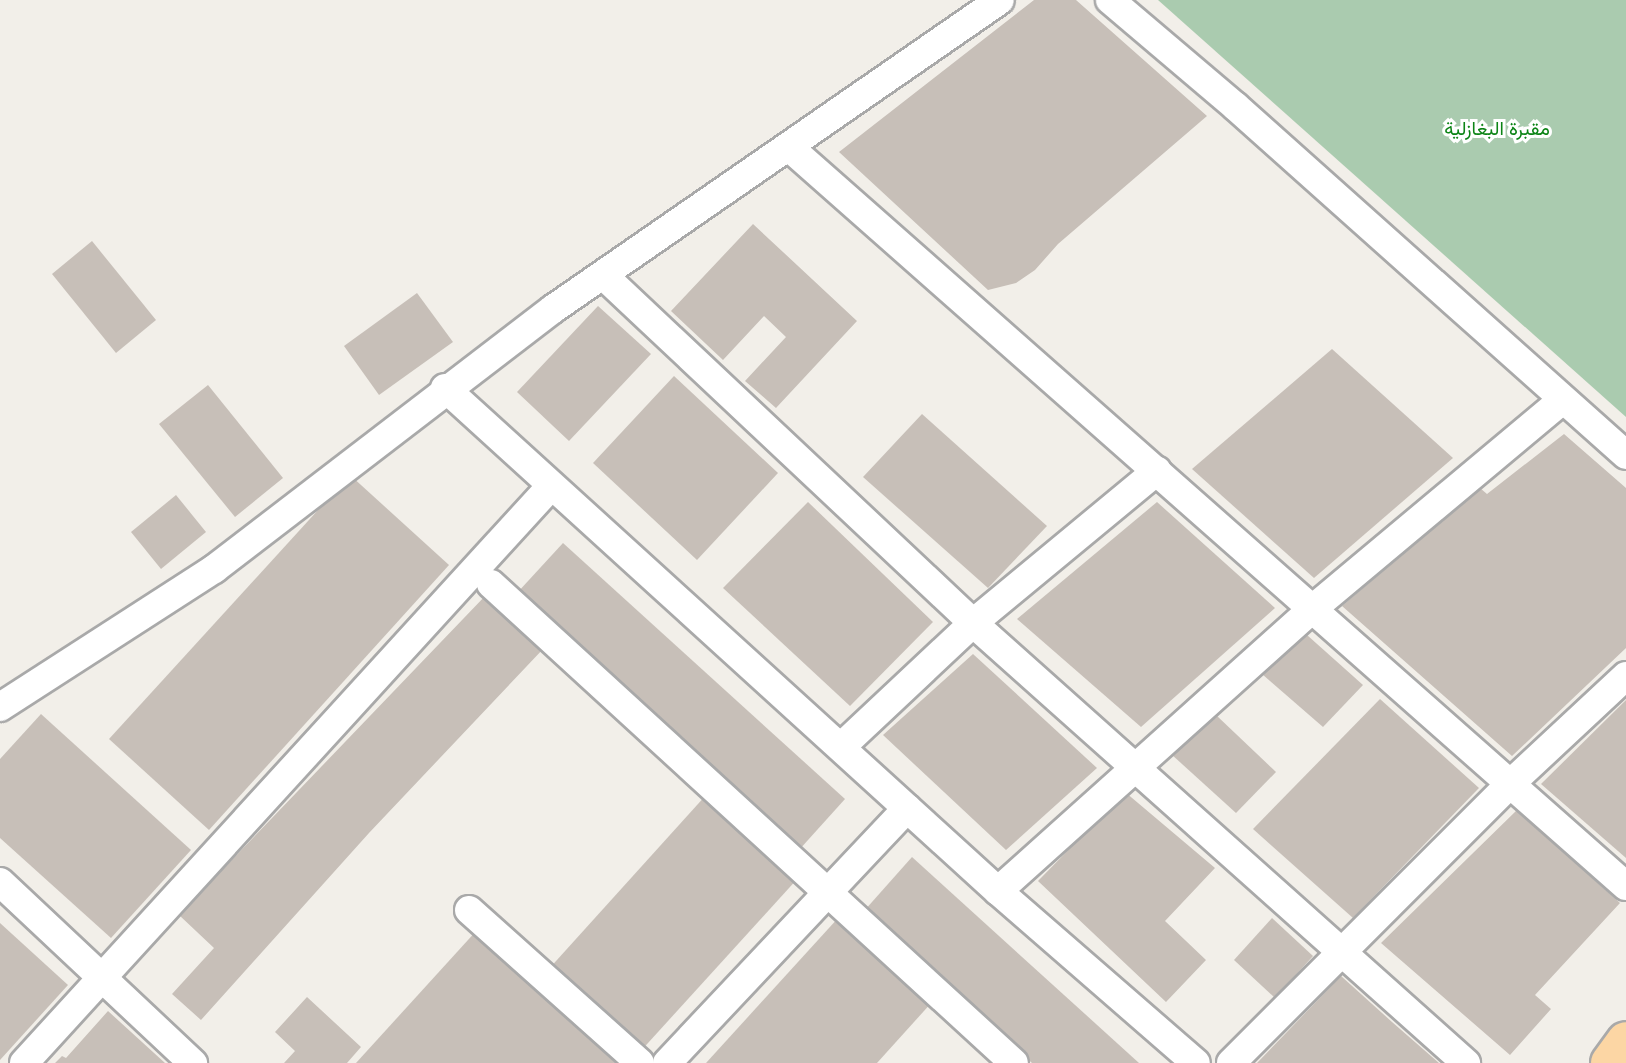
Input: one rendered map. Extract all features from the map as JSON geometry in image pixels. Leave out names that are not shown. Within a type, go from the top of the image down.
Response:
[{"type":"main road","points":[[1610,1063],[1626,1041]]},
{"type":"street","points":[[0,707],[214,569],[445,388],[1000,0]]},
{"type":"street","points":[[1110,0],[1235,106],[1561,401],[1626,455]]},
{"type":"street","points":[[790,148],[1157,471],[1310,611],[1626,886]]},
{"type":"street","points":[[603,275],[974,623],[1134,769],[1466,1063]]},
{"type":"street","points":[[445,388],[998,891],[1196,1063]]},
{"type":"street","points":[[998,891],[1310,611],[1561,401]]},
{"type":"street","points":[[841,747],[974,623],[1157,471]]},
{"type":"street","points":[[24,1063],[551,486]]},
{"type":"street","points":[[491,584],[1013,1063]]},
{"type":"street","points":[[1231,1063],[1509,785],[1626,676]]},
{"type":"street","points":[[667,1063],[907,807]]},
{"type":"street","points":[[0,882],[193,1063]]},
{"type":"street","points":[[469,910],[640,1063]]},
{"type":"green space","name":"مقبرة البغازلية","points":[[1158,0],[1626,0],[1626,417]]},
{"type":"building","points":[[1034,0],[1076,0],[1207,116],[1058,244],[1035,270],[1016,283],[988,290],[839,152]]},
{"type":"building","points":[[753,224],[857,321],[776,408],[745,381],[786,337],[764,316],[723,360],[671,311]]},
{"type":"building","points":[[92,241],[156,320],[116,353],[52,274]]},
{"type":"building","points":[[417,293],[453,342],[379,395],[344,346]]},
{"type":"building","points":[[598,306],[651,354],[569,441],[517,392]]},
{"type":"building","points":[[1332,349],[1453,458],[1314,578],[1192,469]]},
{"type":"building","points":[[674,376],[778,473],[697,560],[593,463]]},
{"type":"building","points":[[208,385],[283,478],[235,517],[159,424]]},
{"type":"building","points":[[922,414],[1047,526],[988,588],[863,477]]},
{"type":"building","points":[[1564,434],[1626,488],[1626,648],[1512,756],[1342,606],[1480,488],[1487,494]]},
{"type":"building","points":[[350,475],[449,565],[209,830],[109,739]]},
{"type":"building","points":[[176,495],[206,532],[161,569],[131,532]]},
{"type":"building","points":[[808,502],[933,622],[850,706],[723,588]]},
{"type":"building","points":[[1157,502],[1275,608],[1141,727],[1017,619]]},
{"type":"building","points":[[563,543],[845,799],[799,850],[517,593]]},
{"type":"building","points":[[487,594],[544,648],[369,833],[201,1020],[172,994],[214,948],[179,915]]},
{"type":"building","points":[[1307,635],[1363,685],[1323,727],[1262,674]]},
{"type":"building","points":[[973,654],[1097,768],[1006,850],[883,735]]},
{"type":"building","points":[[1380,699],[1479,788],[1353,918],[1253,829]]},
{"type":"building","points":[[1626,700],[1626,858],[1541,784]]},
{"type":"building","points":[[41,714],[191,850],[111,938],[0,838],[0,759]]},
{"type":"building","points":[[1216,715],[1276,772],[1236,813],[1171,754]]},
{"type":"building","points":[[1125,792],[1215,868],[1165,921],[1206,960],[1166,1002],[1038,881]]},
{"type":"building","points":[[707,794],[799,877],[638,1054],[547,971]]},
{"type":"building","points":[[1517,810],[1620,903],[1535,995],[1551,1009],[1510,1055],[1381,943]]},
{"type":"building","points":[[912,857],[1139,1063],[1032,1063],[864,911]]},
{"type":"building","points":[[839,917],[933,1001],[877,1063],[706,1063]]},
{"type":"building","points":[[1272,918],[1313,956],[1275,998],[1234,960]]},
{"type":"building","points":[[0,923],[68,985],[0,1060]]},
{"type":"building","points":[[478,929],[625,1063],[356,1063]]},
{"type":"building","points":[[1341,976],[1392,1022],[1439,1063],[1257,1063]]},
{"type":"building","points":[[307,997],[361,1047],[347,1063],[284,1063],[295,1051],[275,1032]]},
{"type":"building","points":[[108,1011],[165,1063],[55,1063],[62,1056],[66,1058]]}]
